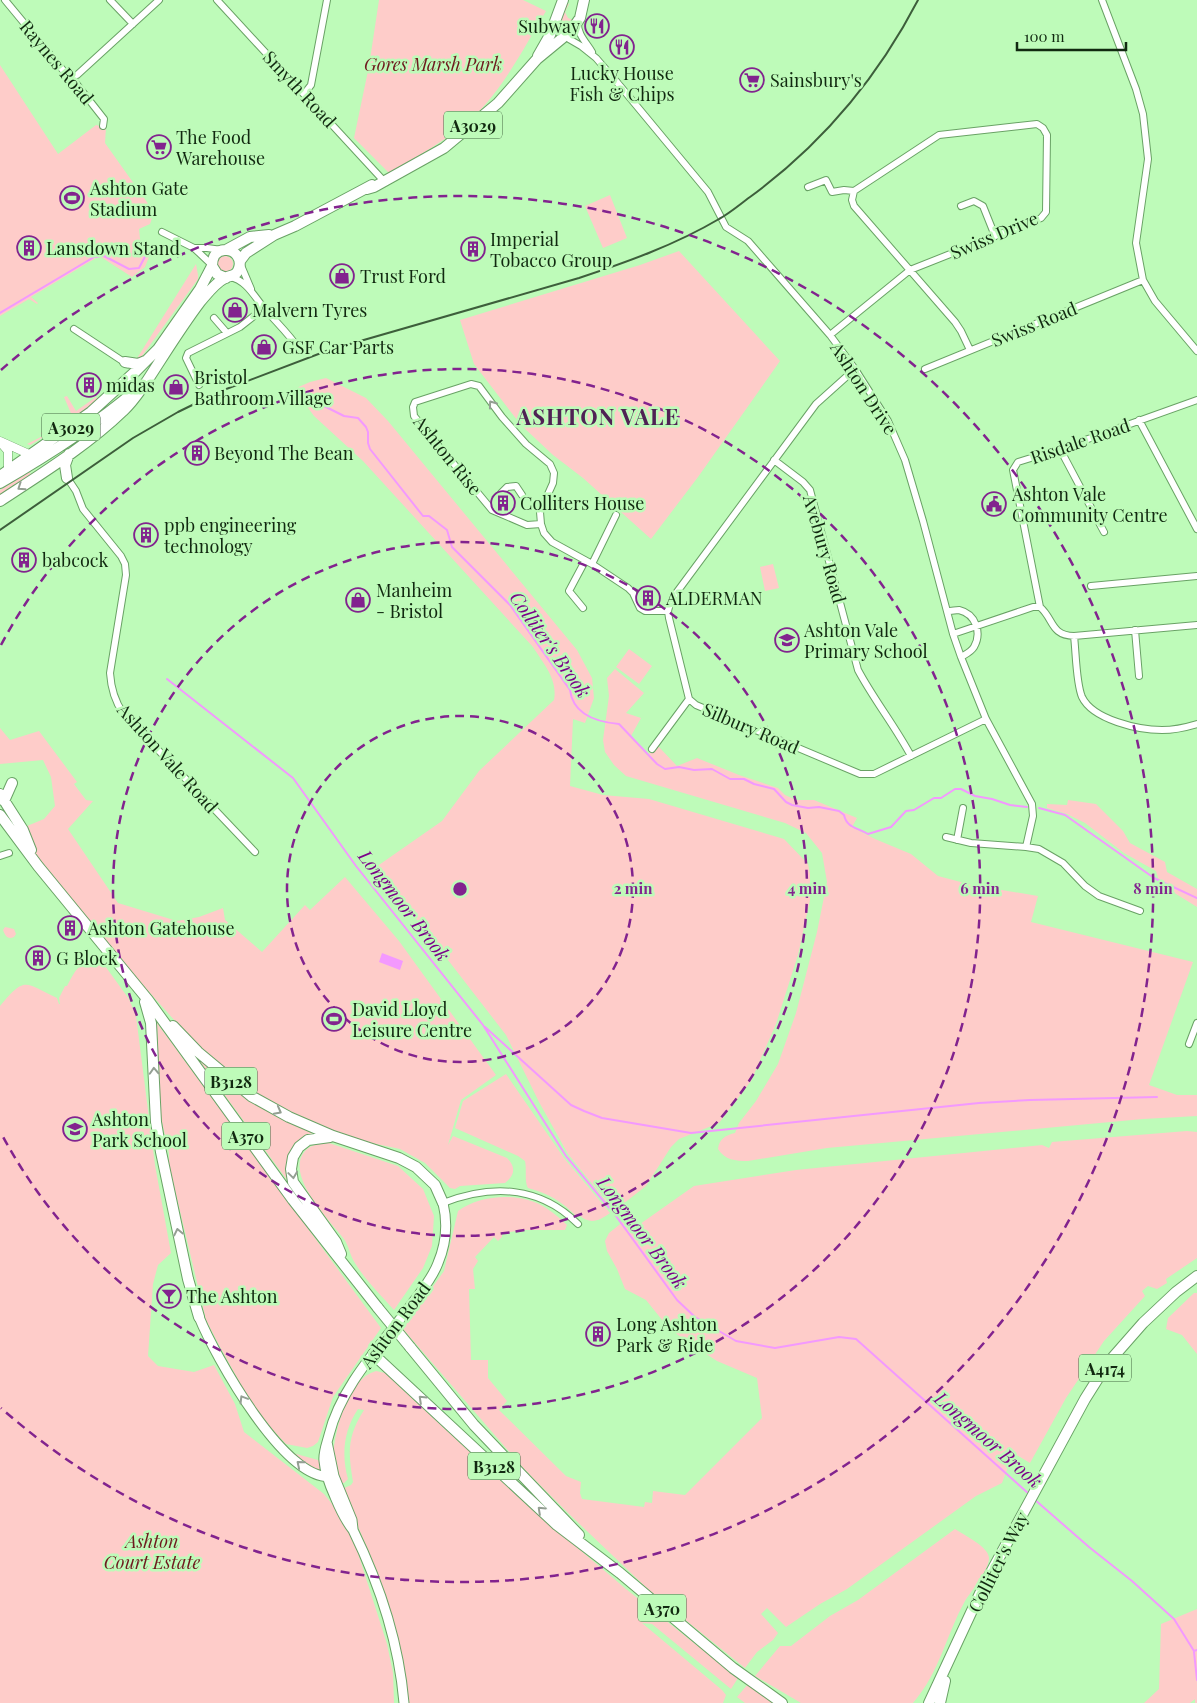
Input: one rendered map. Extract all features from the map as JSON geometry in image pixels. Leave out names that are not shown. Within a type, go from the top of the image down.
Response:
[{"type":"highway","name":"A3029","points":[[537,59],[563,0]]},
{"type":"highway","name":"A3029","points":[[0,501],[58,463],[122,412],[135,399],[207,294],[238,271],[240,261],[246,253],[274,235],[429,158],[460,136],[498,102],[537,59],[572,31],[579,20],[584,0]]},
{"type":"highway","points":[[555,21],[556,29],[566,34]]},
{"type":"highway","name":"A3029","points":[[367,189],[382,179],[396,175]]},
{"type":"highway","name":"A3029","points":[[4,473],[91,412],[158,349],[200,289],[212,266],[215,255],[250,237],[274,235]]},
{"type":"highway","points":[[224,250],[235,253],[240,261]]},
{"type":"highway","points":[[212,266],[217,274],[227,278]]},
{"type":"highway","points":[[125,362],[138,364],[145,361]]},
{"type":"highway","points":[[136,370],[149,370],[158,365]]},
{"type":"highway","name":"A3029","points":[[0,483],[51,452],[108,413],[146,383]]},
{"type":"highway","points":[[67,478],[65,465],[70,453]]},
{"type":"highway","points":[[12,783],[2,797],[23,830],[36,863]]},
{"type":"highway","name":"A370","points":[[0,811],[2,822],[148,1000],[293,1200],[474,1425],[576,1532],[620,1573],[733,1668],[782,1703]]},
{"type":"highway","points":[[141,992],[151,1023],[156,1122],[161,1152],[188,1279],[199,1317]]},
{"type":"highway","name":"B3128","points":[[148,1000],[198,1052],[251,1096],[289,1117],[333,1136],[399,1158],[416,1167],[435,1185],[443,1203]]},
{"type":"highway","name":"B3128","points":[[333,1136],[308,1140],[299,1147],[293,1157],[291,1169],[293,1182],[336,1242],[348,1269]]},
{"type":"highway","name":"Colliter's Way","points":[[930,1703],[982,1589],[1085,1399],[1107,1364],[1143,1323],[1176,1292],[1197,1276]]},
{"type":"highway","name":"B3128","points":[[373,1354],[557,1525],[620,1573]]},
{"type":"highway","name":"Colliter's Way","points":[[940,1703],[949,1663]]},
{"type":"highway","name":"A4174","points":[[924,1703],[949,1663]]},
{"type":"main road","name":"Ashton Road","points":[[404,1703],[387,1619],[375,1582],[353,1530],[341,1511],[331,1477],[330,1452],[327,1442],[336,1413],[344,1396],[373,1354],[430,1279],[438,1263],[444,1246],[446,1228],[443,1203]]},
{"type":"main road","points":[[199,1317],[227,1372],[253,1415],[262,1426],[304,1468],[318,1476],[331,1477]]},
{"type":"street","name":"Raynes Road","points":[[5,0],[67,75],[71,77],[104,120],[103,126]]},
{"type":"street","points":[[110,0],[133,24]]},
{"type":"street","points":[[71,77],[77,75],[159,0]]},
{"type":"street","name":"Smyth Road","points":[[217,0],[382,179]]},
{"type":"street","points":[[304,94],[311,85],[327,0]]},
{"type":"street","points":[[1102,0],[1136,89],[1143,114],[1148,159],[1136,243],[1143,280],[1155,301],[1197,350]]},
{"type":"street","points":[[579,20],[578,28],[580,34],[596,58]]},
{"type":"street","name":"Ashton Drive","points":[[566,34],[569,39],[596,58],[708,192],[726,227],[748,241],[830,335],[855,369],[888,422],[905,460],[961,657],[986,719],[1032,804],[1033,816],[1026,847]]},
{"type":"street","name":"Swiss Drive","points":[[830,335],[910,270],[1041,218],[1046,212],[1047,135],[1044,128],[1037,124],[939,135],[854,191]]},
{"type":"street","points":[[808,187],[826,180],[832,192],[854,191],[852,200],[854,206],[955,322],[970,350]]},
{"type":"street","points":[[961,206],[974,201],[983,206],[995,236]]},
{"type":"street","points":[[162,232],[194,248],[212,266]]},
{"type":"street","points":[[194,248],[224,250]]},
{"type":"street","points":[[240,261],[252,290],[264,308],[283,327],[299,349]]},
{"type":"street","points":[[227,278],[238,280],[252,290]]},
{"type":"street","name":"Swiss Road","points":[[925,369],[1143,280]]},
{"type":"street","points":[[199,385],[186,354],[246,323],[264,308]]},
{"type":"street","points":[[214,318],[227,333]]},
{"type":"street","points":[[74,329],[136,370]]},
{"type":"street","points":[[541,524],[544,533],[552,542],[588,562],[634,593],[640,608],[644,611],[668,611],[671,600],[816,404],[855,369]]},
{"type":"street","name":"Ashton Rise","points":[[471,384],[479,386],[502,417],[526,444],[550,464],[554,473],[553,482],[540,512],[541,524],[527,525],[492,510],[414,416],[413,407],[418,400],[471,384]]},
{"type":"street","name":"Risdale Road","points":[[1074,636],[1059,632],[1045,611],[1040,607],[1013,470],[1018,462],[1197,400]]},
{"type":"street","points":[[1139,420],[1197,529]]},
{"type":"street","points":[[51,452],[53,439]]},
{"type":"street","points":[[0,442],[31,455]]},
{"type":"street","points":[[0,442],[8,452],[4,473]]},
{"type":"street","points":[[1060,449],[1104,532]]},
{"type":"street","name":"Ashton Vale Road","points":[[51,452],[76,491],[83,509],[121,556],[125,564],[126,575],[110,673],[111,686],[116,703],[123,713],[255,852]]},
{"type":"street","name":"Avebury Road","points":[[774,460],[803,482],[810,490],[858,670],[898,731],[911,756]]},
{"type":"street","points":[[501,493],[507,487],[516,486],[522,494]]},
{"type":"street","points":[[487,504],[493,499]]},
{"type":"street","points":[[582,608],[569,591],[616,515]]},
{"type":"street","points":[[1091,586],[1197,576]]},
{"type":"street","points":[[953,634],[1033,607],[1040,607]]},
{"type":"street","points":[[947,611],[959,610],[967,614],[977,625],[978,635],[975,645],[971,651],[961,657]]},
{"type":"street","name":"Silbury Road","points":[[668,611],[690,699],[696,705],[860,774],[874,774],[986,719]]},
{"type":"street","points":[[1197,625],[1074,636],[1082,697],[1089,706],[1101,715],[1120,723],[1162,730],[1197,724]]},
{"type":"street","points":[[1134,630],[1138,676]]},
{"type":"street","points":[[652,749],[690,699]]},
{"type":"street","points":[[957,840],[963,808]]},
{"type":"street","points":[[946,837],[971,843],[1039,849],[1062,863],[1085,886],[1099,896],[1140,910]]},
{"type":"street","points":[[0,856],[9,853]]},
{"type":"street","points":[[1189,1044],[1197,1023]]},
{"type":"street","points":[[443,1203],[467,1195],[501,1191],[529,1194],[553,1204],[578,1224]]},
{"type":"green space","name":"Gores Marsh Park","points":[[379,0],[523,0],[546,11],[503,82],[483,107],[453,133],[389,173],[354,138],[369,66]]},
{"type":"green space","points":[[567,3],[569,4],[565,12],[568,18],[573,20],[569,26],[563,29],[560,22]]},
{"type":"green space","name":"Ashton Gate Stadium","points":[[0,65],[58,154],[96,125],[106,128],[105,143],[154,212],[150,224],[139,229],[141,248],[146,246],[162,247],[182,254],[182,256],[160,250],[156,253],[151,252],[145,267],[132,277],[101,257],[96,258],[31,297],[37,304],[29,299],[0,316]]},
{"type":"green space","points":[[610,195],[627,238],[603,248],[585,206]]},
{"type":"green space","points":[[679,251],[780,361],[698,477],[651,539],[521,425],[474,364],[460,320],[640,265]]},
{"type":"green space","points":[[225,256],[231,258],[233,264],[231,270],[225,272],[219,270],[217,264],[219,258]]},
{"type":"green space","points":[[196,264],[198,279],[142,356],[136,360]]},
{"type":"green space","points":[[326,378],[366,398],[388,421],[577,650],[592,678],[594,698],[585,723],[573,719],[570,786],[603,795],[649,799],[784,839],[808,864],[810,900],[798,955],[776,1024],[751,1081],[719,1123],[679,1139],[671,1147],[646,1186],[614,1211],[568,1154],[539,1102],[506,1035],[376,867],[442,821],[479,771],[554,700],[555,692],[552,678],[533,647],[363,461],[314,416],[294,389]]},
{"type":"green space","points":[[67,396],[76,411],[96,397],[98,400],[73,418],[64,397]]},
{"type":"green space","points":[[55,425],[57,429],[30,445],[27,444],[43,436],[41,433]]},
{"type":"green space","points":[[36,471],[38,472],[0,498],[0,490],[29,472],[31,474]]},
{"type":"green space","points":[[773,564],[779,588],[765,591],[760,567]]},
{"type":"green space","points":[[629,649],[652,666],[639,684],[616,667]]},
{"type":"green space","points":[[615,669],[644,693],[626,713],[641,718],[631,736],[647,755],[658,746],[677,766],[697,758],[778,788],[785,795],[796,800],[814,800],[857,818],[852,827],[911,854],[938,876],[972,885],[1038,896],[1031,922],[1193,962],[1149,1085],[1177,1095],[1197,1095],[1197,1116],[1143,1119],[827,1148],[748,1161],[735,1160],[724,1156],[718,1149],[721,1140],[735,1133],[739,1123],[756,1101],[778,1064],[796,1013],[817,932],[827,882],[822,853],[806,833],[785,823],[626,776],[614,765],[605,752],[603,740],[609,696],[607,678]]},
{"type":"green space","name":"David Lloyd Leisure Centre","points":[[0,728],[10,740],[39,731],[77,782],[74,784],[86,800],[93,801],[68,829],[118,903],[177,921],[199,917],[223,908],[225,920],[262,952],[305,905],[310,910],[345,877],[399,941],[496,1075],[461,1100],[448,1145],[453,1136],[507,1158],[513,1168],[508,1180],[505,1183],[450,1188],[425,1163],[400,1149],[357,1140],[285,1111],[247,1089],[201,1050],[108,946],[34,854],[27,826],[44,819],[55,806],[51,777],[43,760],[0,764]]},
{"type":"green space","points":[[1068,800],[1096,804],[1123,831],[1130,843],[1165,862],[1167,872],[1197,889],[1197,907],[1160,884],[1156,871],[1124,853],[1085,823],[1067,814],[1047,808],[1047,804],[1067,805]]},
{"type":"green space","points":[[5,927],[14,929],[16,934],[14,937],[10,938],[5,934],[3,930]]},
{"type":"green space","name":"Ashton Court Estate","points":[[100,959],[129,999],[136,1016],[155,1165],[171,1253],[158,1265],[153,1284],[148,1356],[158,1366],[194,1372],[214,1365],[235,1404],[244,1432],[324,1494],[341,1515],[357,1550],[387,1644],[393,1673],[394,1703],[0,1703],[0,1006],[15,990],[20,986],[26,985],[38,988],[57,998],[60,1004],[59,998],[76,970],[82,965]]},
{"type":"green space","points":[[157,1023],[381,1328],[333,1397],[318,1442],[313,1446],[307,1448],[286,1444],[256,1412],[206,1320],[169,1165],[169,1153],[160,1113]]},
{"type":"green space","points":[[185,1041],[202,1059],[314,1133],[300,1139],[291,1150],[287,1165],[287,1180]]},
{"type":"green space","points":[[506,1074],[564,1158],[610,1213],[594,1221],[587,1220],[579,1215],[577,1217],[555,1199],[528,1188],[525,1161],[518,1156],[455,1128],[463,1101]]},
{"type":"green space","points":[[1187,1131],[1197,1132],[1197,1258],[1166,1279],[1167,1283],[1157,1289],[1148,1286],[1142,1291],[1145,1296],[1104,1341],[1066,1398],[1030,1463],[1015,1454],[1002,1483],[976,1496],[847,1589],[820,1604],[786,1627],[767,1608],[761,1614],[778,1633],[773,1640],[757,1652],[745,1668],[653,1594],[568,1513],[525,1470],[403,1329],[444,1271],[458,1211],[467,1205],[489,1198],[513,1197],[536,1203],[552,1212],[567,1225],[565,1230],[524,1230],[502,1233],[502,1237],[498,1241],[494,1237],[475,1257],[478,1261],[473,1269],[475,1289],[469,1289],[471,1360],[488,1360],[488,1378],[507,1401],[499,1410],[566,1476],[581,1482],[580,1493],[582,1499],[644,1507],[645,1502],[652,1503],[653,1491],[685,1495],[762,1418],[757,1378],[717,1361],[683,1339],[667,1326],[646,1300],[625,1289],[607,1251],[605,1241],[609,1233],[624,1221],[633,1229],[694,1186],[796,1170],[1042,1145],[1049,1148],[1052,1142]]},
{"type":"green space","points":[[329,1143],[398,1166],[423,1189],[434,1216],[432,1246],[423,1268],[394,1310],[359,1269],[344,1239],[311,1197],[304,1184],[300,1172],[300,1161],[305,1151],[319,1144]]},
{"type":"green space","points":[[1194,1293],[1197,1293],[1197,1354],[1182,1335],[1166,1329],[1168,1318]]},
{"type":"green space","points":[[376,1371],[385,1373],[526,1504],[626,1589],[738,1678],[731,1689],[652,1624],[642,1623],[722,1690],[726,1695],[723,1703],[409,1703],[402,1654],[376,1569],[342,1489],[353,1482],[350,1445],[354,1428],[364,1410],[358,1409],[347,1434],[344,1451],[348,1479],[344,1483],[340,1483],[335,1454],[333,1454],[340,1418],[350,1394],[366,1376]]},
{"type":"green space","points":[[289,1452],[318,1460],[322,1465],[322,1470],[315,1471]]},
{"type":"green space","points":[[955,1529],[985,1550],[989,1558],[988,1563],[958,1614],[930,1679],[913,1703],[801,1703],[755,1676],[780,1646],[791,1646],[830,1616],[858,1600]]},
{"type":"green space","points":[[1197,1609],[1197,1703],[1195,1703],[1195,1699],[1190,1703],[1144,1703],[1159,1689],[1161,1624]]},
{"type":"green space","points":[[748,1684],[774,1703],[745,1703],[737,1697]]},
{"type":"shaded area","points":[[382,953],[403,961],[400,970],[379,962]]},
{"type":"waterway","name":"Colliter's Brook","points":[[0,313],[94,257],[104,256],[129,269],[139,268],[148,251],[154,250]]},
{"type":"waterway","name":"Colliter's Brook","points":[[303,393],[310,400],[344,416],[358,418],[368,432],[370,449],[423,516],[429,516],[447,530],[452,547],[510,605],[570,690],[576,706],[587,716],[619,724],[657,764],[665,769],[679,767],[694,770],[712,769],[730,779],[744,779],[754,784],[774,789],[786,802],[792,805],[839,811],[850,825],[868,834],[891,827],[906,811],[914,810],[934,798],[941,798],[955,789],[961,789],[975,796],[1010,805],[1027,807]]},
{"type":"waterway","name":"Longmoor Brook","points":[[167,679],[293,778],[356,866],[483,1025],[566,1156],[616,1216],[677,1300],[695,1317],[736,1341],[775,1348],[839,1337],[856,1339],[1029,1494]]},
{"type":"waterway","name":"Colliter's Brook","points":[[1039,808],[1065,815],[1154,878],[1197,898]]},
{"type":"waterway","points":[[485,1027],[571,1105],[602,1118],[691,1133],[979,1103],[1157,1097]]},
{"type":"waterway","name":"Longmoor Brook","points":[[1034,1499],[1089,1547],[1132,1581],[1174,1619],[1194,1651],[1197,1650]]},
{"type":"waterway","points":[[1194,1652],[1197,1680]]},
{"type":"tunnel","points":[[493,499],[501,493]]},
{"type":"railway","points":[[0,530],[133,438],[178,412],[221,391],[329,350],[597,272],[668,245],[719,219],[776,177],[824,133],[866,83],[902,29],[918,0]]},
{"type":"place","name":"Subway","points":[[597,26]]},
{"type":"place","name":"Lucky House Fish & Chips","points":[[622,47]]},
{"type":"place","name":"Sainsbury's","points":[[752,80]]},
{"type":"place","name":"The Food Warehouse","points":[[159,147]]},
{"type":"place","name":"Ashton Gate Stadium","points":[[72,198]]},
{"type":"place","name":"Lansdown Stand","points":[[29,248]]},
{"type":"place","name":"Imperial Tobacco Group","points":[[473,249]]},
{"type":"place","name":"Trust Ford","points":[[342,276]]},
{"type":"place","name":"Malvern Tyres","points":[[235,310]]},
{"type":"place","name":"GSF Car Parts","points":[[264,347]]},
{"type":"place","name":"midas","points":[[89,385]]},
{"type":"place","name":"Bristol Bathroom Village","points":[[176,387]]},
{"type":"place","name":"Beyond The Bean","points":[[197,453]]},
{"type":"place","name":"Colliters House","points":[[503,503]]},
{"type":"place","name":"Ashton Vale Community Centre","points":[[994,504]]},
{"type":"place","name":"ppb engineering technology","points":[[146,535]]},
{"type":"place","name":"babcock","points":[[24,560]]},
{"type":"place","name":"ALDERMAN","points":[[648,598]]},
{"type":"place","name":"Manheim - Bristol","points":[[358,600]]},
{"type":"place","name":"Ashton Vale Primary School","points":[[787,640]]},
{"type":"place","name":"Ashton Gatehouse","points":[[70,928]]},
{"type":"place","name":"G Block","points":[[38,958]]},
{"type":"place","name":"David Lloyd Leisure Centre","points":[[334,1019]]},
{"type":"place","name":"Ashton Park School","points":[[75,1129]]},
{"type":"place","name":"The Ashton","points":[[169,1296]]},
{"type":"place","name":"Long Ashton Park & Ride","points":[[598,1334]]},
{"type":"district","name":"ASHTON VALE","points":[[598,416]]}]
